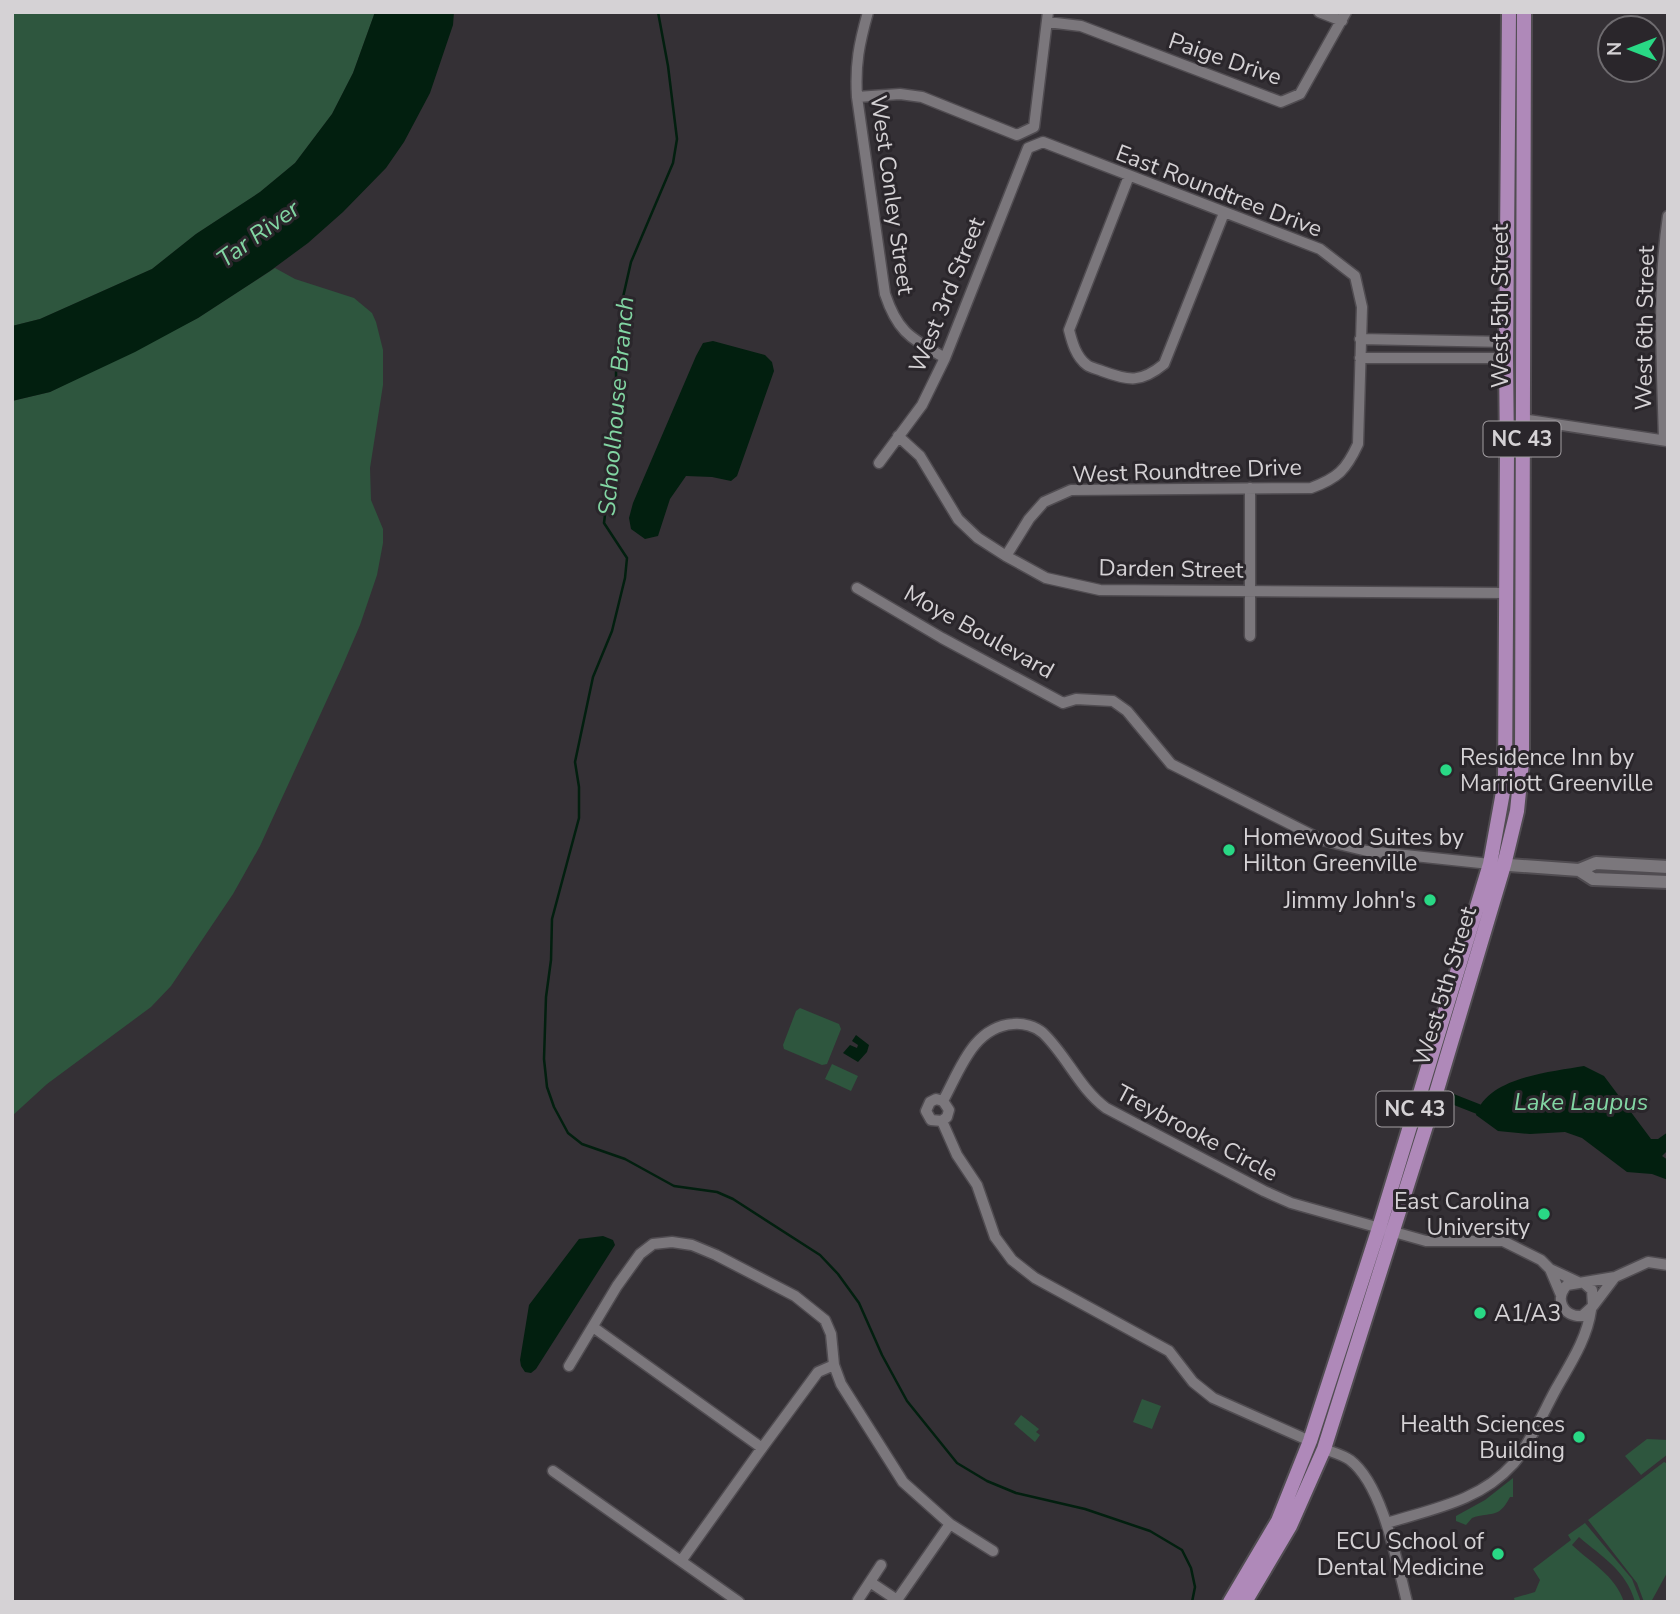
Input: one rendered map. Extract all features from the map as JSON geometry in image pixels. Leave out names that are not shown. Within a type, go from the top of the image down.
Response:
[{"type":"main road","name":"West 5th Street","points":[[1245,1602],[1290,1526],[1324,1449],[1393,1232],[1497,864],[1505,780],[1509,12]]},
{"type":"main road","name":"West 5th Street","points":[[1230,1602],[1278,1521],[1310,1441],[1497,864],[1517,811],[1522,762],[1524,12]]},
{"type":"main road","points":[[1506,342],[1512,343],[1515,349],[1516,442],[1523,470]]},
{"type":"main road","points":[[1507,453],[1513,488],[1514,561],[1521,577]]},
{"type":"street","name":"West Conley Street","points":[[868,12],[855,66],[885,295],[892,316],[911,338],[945,358]]},
{"type":"street","points":[[1319,12],[1344,17]]},
{"type":"street","points":[[857,96],[900,94],[922,97],[1017,135],[1034,127],[1047,17]]},
{"type":"street","name":"Paige Drive","points":[[1047,17],[1081,26],[1281,102],[1300,93],[1344,17]]},
{"type":"street","name":"West 3rd Street","points":[[879,463],[922,405],[945,358],[1026,149],[1043,142]]},
{"type":"street","name":"East Roundtree Drive","points":[[1043,142],[1320,249],[1355,276],[1362,307],[1360,340]]},
{"type":"street","points":[[1129,176],[1069,330],[1074,348],[1086,365],[1120,377],[1135,379],[1149,376],[1164,364],[1224,213]]},
{"type":"street","name":"West 6th Street","points":[[1666,441],[1660,305],[1662,259],[1668,216]]},
{"type":"street","points":[[1360,340],[1506,342]]},
{"type":"street","name":"West Roundtree Drive","points":[[1006,556],[1029,519],[1044,502],[1071,489],[1311,488],[1332,480],[1349,464],[1359,444],[1360,340]]},
{"type":"street","points":[[1360,358],[1506,358]]},
{"type":"street","points":[[1522,419],[1666,441]]},
{"type":"street","name":"Darden Street","points":[[898,436],[920,456],[958,519],[978,538],[1046,578],[1100,590],[1505,593]]},
{"type":"street","points":[[1250,488],[1250,636]]},
{"type":"street","name":"Moye Boulevard","points":[[857,588],[942,638],[1063,703],[1076,699],[1113,701],[1128,711],[1171,764],[1322,841],[1367,851],[1497,864],[1578,870],[1597,863],[1668,867]]},
{"type":"street","name":"Moye Boulevard","points":[[1578,870],[1593,879],[1668,882]]},
{"type":"street","name":"Treybrooke Circle","points":[[943,1101],[971,1050],[985,1033],[1005,1025],[1026,1025],[1044,1034],[1093,1098],[1107,1108],[1264,1191],[1291,1203],[1426,1241],[1503,1241],[1541,1260],[1550,1269],[1581,1283]]},
{"type":"street","name":"Treybrooke Circle","points":[[936,1099],[943,1101],[949,1110],[942,1121],[931,1121],[926,1111],[930,1102],[936,1099]]},
{"type":"street","name":"Treybrooke Circle","points":[[942,1121],[957,1155],[977,1185],[995,1237],[1012,1259],[1035,1278],[1169,1350],[1193,1382],[1213,1398],[1310,1441]]},
{"type":"street","points":[[569,1366],[617,1286],[640,1254],[653,1244],[672,1242],[692,1245],[716,1255],[796,1296],[825,1320],[831,1334],[834,1365],[841,1384],[903,1482],[950,1524],[993,1551]]},
{"type":"street","points":[[1561,1295],[1567,1285],[1615,1277],[1648,1262],[1668,1265]]},
{"type":"street","points":[[1550,1269],[1561,1295],[1563,1309],[1571,1315],[1579,1329],[1581,1343]]},
{"type":"street","points":[[1571,1315],[1582,1316],[1592,1308],[1615,1277]]},
{"type":"street","points":[[1387,1523],[1466,1499],[1490,1484],[1514,1463],[1588,1327],[1592,1290],[1581,1283]]},
{"type":"street","points":[[593,1327],[762,1448]]},
{"type":"street","points":[[681,1561],[818,1372],[834,1365]]},
{"type":"street","points":[[1324,1449],[1349,1460],[1377,1499],[1387,1523],[1407,1602]]},
{"type":"street","points":[[553,1471],[739,1602]]},
{"type":"street","points":[[870,1582],[897,1601],[950,1524]]},
{"type":"street","points":[[858,1600],[881,1565]]},
{"type":"shaded area","points":[[12,12],[375,12],[353,73],[332,114],[295,163],[260,192],[196,234],[152,269],[40,319],[12,326]]},
{"type":"shaded area","points":[[275,268],[295,279],[354,298],[372,313],[376,322],[383,350],[383,385],[370,468],[371,500],[383,529],[377,575],[342,667],[260,846],[233,894],[171,986],[151,1007],[47,1084],[12,1116],[12,401],[50,392],[198,318]]},
{"type":"shaded area","points":[[800,1008],[839,1024],[841,1029],[827,1064],[822,1065],[784,1049],[783,1045],[796,1011]]},
{"type":"shaded area","points":[[832,1064],[858,1076],[851,1091],[825,1079]]},
{"type":"shaded area","points":[[1142,1399],[1161,1406],[1152,1429],[1133,1422]]},
{"type":"shaded area","points":[[1021,1415],[1039,1429],[1036,1432],[1040,1435],[1035,1442],[1014,1424]]},
{"type":"shaded area","points":[[1647,1439],[1668,1440],[1668,1454],[1641,1475],[1625,1456]]},
{"type":"shaded area","points":[[1664,1462],[1668,1464],[1668,1571],[1651,1602],[1644,1602],[1637,1583],[1588,1520]]},
{"type":"shaded area","points":[[1513,1478],[1513,1497],[1510,1497],[1502,1509],[1494,1514],[1472,1518],[1466,1525],[1456,1521],[1456,1516],[1485,1500]]},
{"type":"shaded area","points":[[1585,1523],[1632,1579],[1641,1602],[1635,1602],[1626,1581],[1612,1565],[1579,1537],[1572,1545],[1609,1577],[1624,1602],[1515,1602],[1514,1598],[1535,1592],[1540,1580],[1533,1569],[1571,1540],[1568,1535]]},
{"type":"water","name":"Tar River","points":[[375,12],[454,12],[453,25],[430,93],[404,142],[386,168],[308,243],[198,318],[135,352],[50,392],[12,401],[12,326],[40,319],[152,269],[196,234],[260,192],[295,163],[332,114],[353,73]]},
{"type":"water","points":[[713,341],[765,355],[772,362],[774,371],[737,476],[731,481],[686,476],[670,499],[658,536],[645,539],[631,529],[629,518],[633,503],[696,356],[703,343]]},
{"type":"water","points":[[856,1035],[869,1045],[867,1052],[858,1062],[843,1053],[850,1045],[857,1048],[858,1045],[852,1041]]},
{"type":"water","name":"Lake Laupus","points":[[1584,1066],[1604,1076],[1651,1139],[1658,1139],[1668,1132],[1668,1150],[1662,1156],[1668,1160],[1668,1180],[1652,1174],[1627,1172],[1582,1138],[1565,1132],[1530,1134],[1498,1131],[1476,1115],[1482,1102],[1506,1084],[1538,1074]]},
{"type":"water","points":[[603,1236],[613,1240],[615,1245],[536,1369],[531,1373],[525,1372],[520,1360],[529,1305],[579,1239]]},
{"type":"waterway","name":"Schoolhouse Branch","points":[[658,12],[677,139],[673,163],[631,262],[621,306],[616,373],[617,418],[604,523],[627,558],[612,631],[593,677],[575,762],[579,787],[579,818],[552,919],[544,1059],[547,1087],[568,1133],[582,1144],[625,1159],[674,1186],[717,1192],[733,1199],[820,1255],[859,1303],[882,1355],[907,1401],[957,1463],[987,1481],[1016,1493],[1085,1509],[1150,1531],[1182,1550],[1191,1568],[1195,1587],[1192,1602]]},
{"type":"waterway","points":[[1450,1098],[1478,1109]]},
{"type":"place","name":"Residence Inn by Marriott Greenville","points":[[1446,770]]},
{"type":"place","name":"Homewood Suites by Hilton Greenville","points":[[1229,850]]},
{"type":"place","name":"Jimmy John's","points":[[1430,900]]},
{"type":"place","name":"East Carolina University","points":[[1544,1214]]},
{"type":"place","name":"A1/A3","points":[[1480,1313]]},
{"type":"place","name":"Health Sciences Building","points":[[1579,1437]]},
{"type":"place","name":"ECU School of Dental Medicine","points":[[1498,1554]]}]
